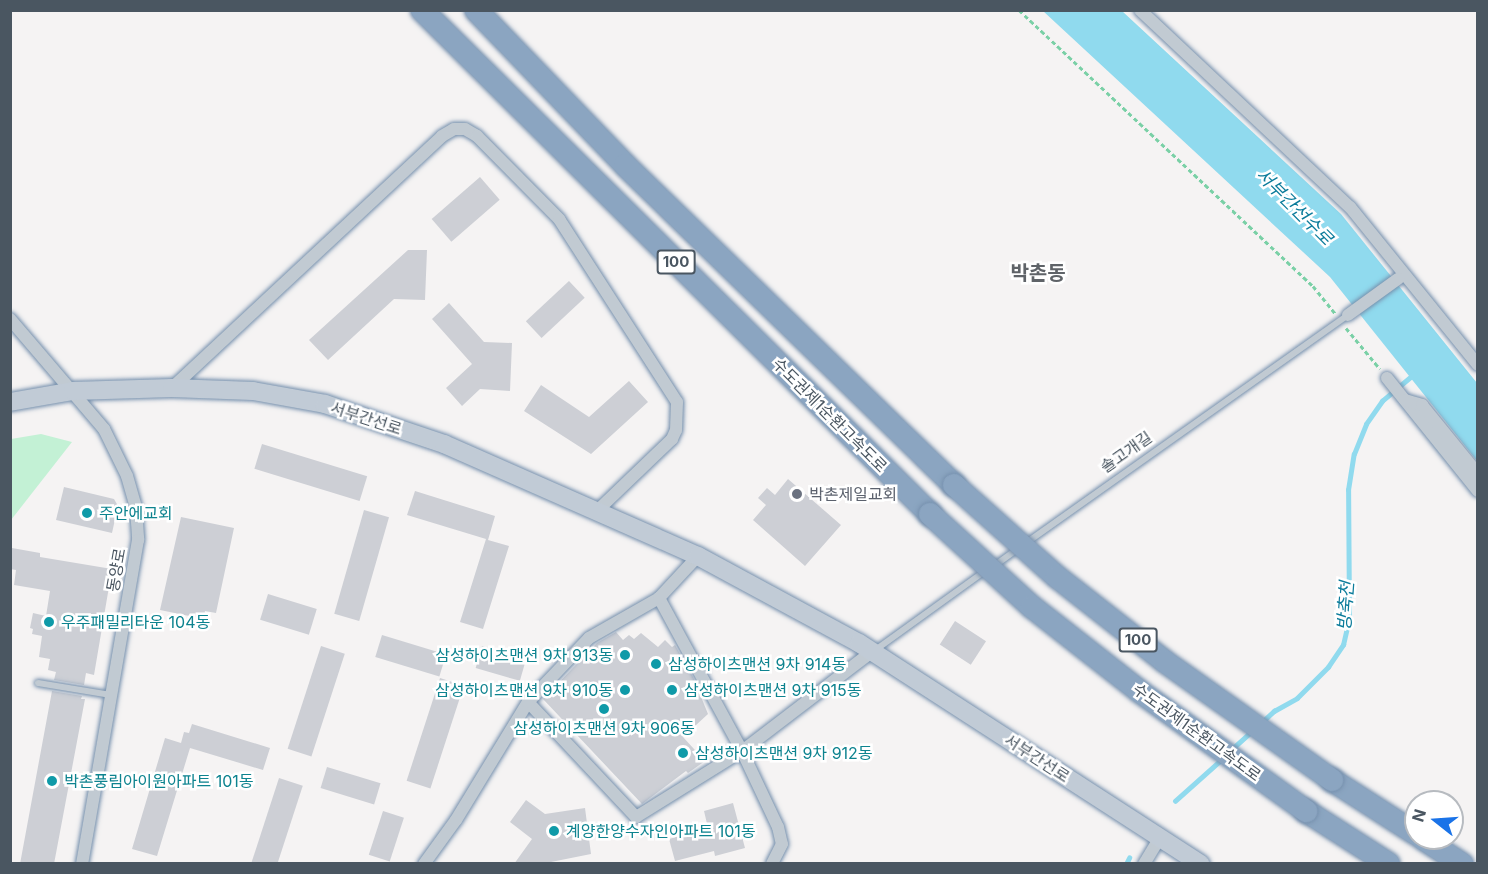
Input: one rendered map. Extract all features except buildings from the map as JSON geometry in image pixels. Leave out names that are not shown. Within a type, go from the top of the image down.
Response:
[{"type":"highway","name":"수도권제1순환고속도로","points":[[422,10],[930,514],[1041,614],[1139,691],[1306,811],[1389,864]]},
{"type":"highway","name":"100","points":[[476,10],[625,165],[954,485],[1057,577],[1164,661],[1332,780],[1404,826]]},
{"type":"highway","points":[[1440,850],[1462,864]]},
{"type":"street","points":[[1140,10],[1350,207],[1478,365]]},
{"type":"street","points":[[172,388],[442,136],[454,129],[465,129],[477,136],[559,219],[677,402],[676,430],[672,439],[597,511]]},
{"type":"street","name":"솔고개길","points":[[1344,317],[1398,279]]},
{"type":"street","name":"동양로","points":[[10,319],[104,429],[128,476],[136,508],[138,540],[82,864]]},
{"type":"street","points":[[1387,378],[1478,491]]},
{"type":"street","name":"서부간선로","points":[[10,402],[73,391],[172,388],[253,391],[325,404],[444,444],[698,556],[873,651],[1201,864]]},
{"type":"street","points":[[1404,399],[1422,405],[1478,474]]},
{"type":"street","points":[[424,864],[456,820],[528,702],[589,638],[658,598],[698,556]]},
{"type":"street","points":[[658,598],[742,751],[778,827],[782,844],[772,864]]},
{"type":"street","points":[[528,702],[636,817],[742,751],[873,651]]},
{"type":"street","points":[[1144,864],[1160,837]]},
{"type":"lane","name":"솔고개길","points":[[873,651],[1344,317]]},
{"type":"lane","points":[[38,683],[111,695]]},
{"type":"path","points":[[1019,10],[1313,286],[1344,317],[1387,378]]},
{"type":"green space","points":[[41,434],[72,442],[11,520],[11,439]]},
{"type":"water","name":"서부간선수로","points":[[1043,11],[1122,11],[1341,214],[1477,383],[1477,461],[1330,277]]},
{"type":"waterway","name":"방축천","points":[[1261,723],[1274,711],[1297,698],[1328,667],[1343,645],[1349,618],[1348,490],[1354,454],[1366,424],[1382,401],[1414,374]]},
{"type":"waterway","name":"방축천","points":[[1232,749],[1253,730]]},
{"type":"waterway","name":"방축천","points":[[1175,801],[1222,759]]},
{"type":"waterway","name":"방축천","points":[[1126,864],[1129,858]]},
{"type":"place","name":"박촌제일교회","points":[[797,494]]},
{"type":"place","name":"주안에교회","points":[[87,513]]},
{"type":"place","name":"우주패밀리타운 104동","points":[[49,622]]},
{"type":"place","name":"삼성하이츠맨션 9차 913동","points":[[625,655]]},
{"type":"place","name":"삼성하이츠맨션 9차 914동","points":[[656,664]]},
{"type":"place","name":"삼성하이츠맨션 9차 910동","points":[[625,690]]},
{"type":"place","name":"삼성하이츠맨션 9차 915동","points":[[672,690]]},
{"type":"place","name":"삼성하이츠맨션 9차 906동","points":[[604,709]]},
{"type":"place","name":"삼성하이츠맨션 9차 912동","points":[[683,753]]},
{"type":"place","name":"박촌풍림아이원아파트 101동","points":[[52,781]]},
{"type":"place","name":"계양한양수자인아파트 101동","points":[[554,831]]},
{"type":"district","name":"박촌동","points":[[1038,273]]}]
